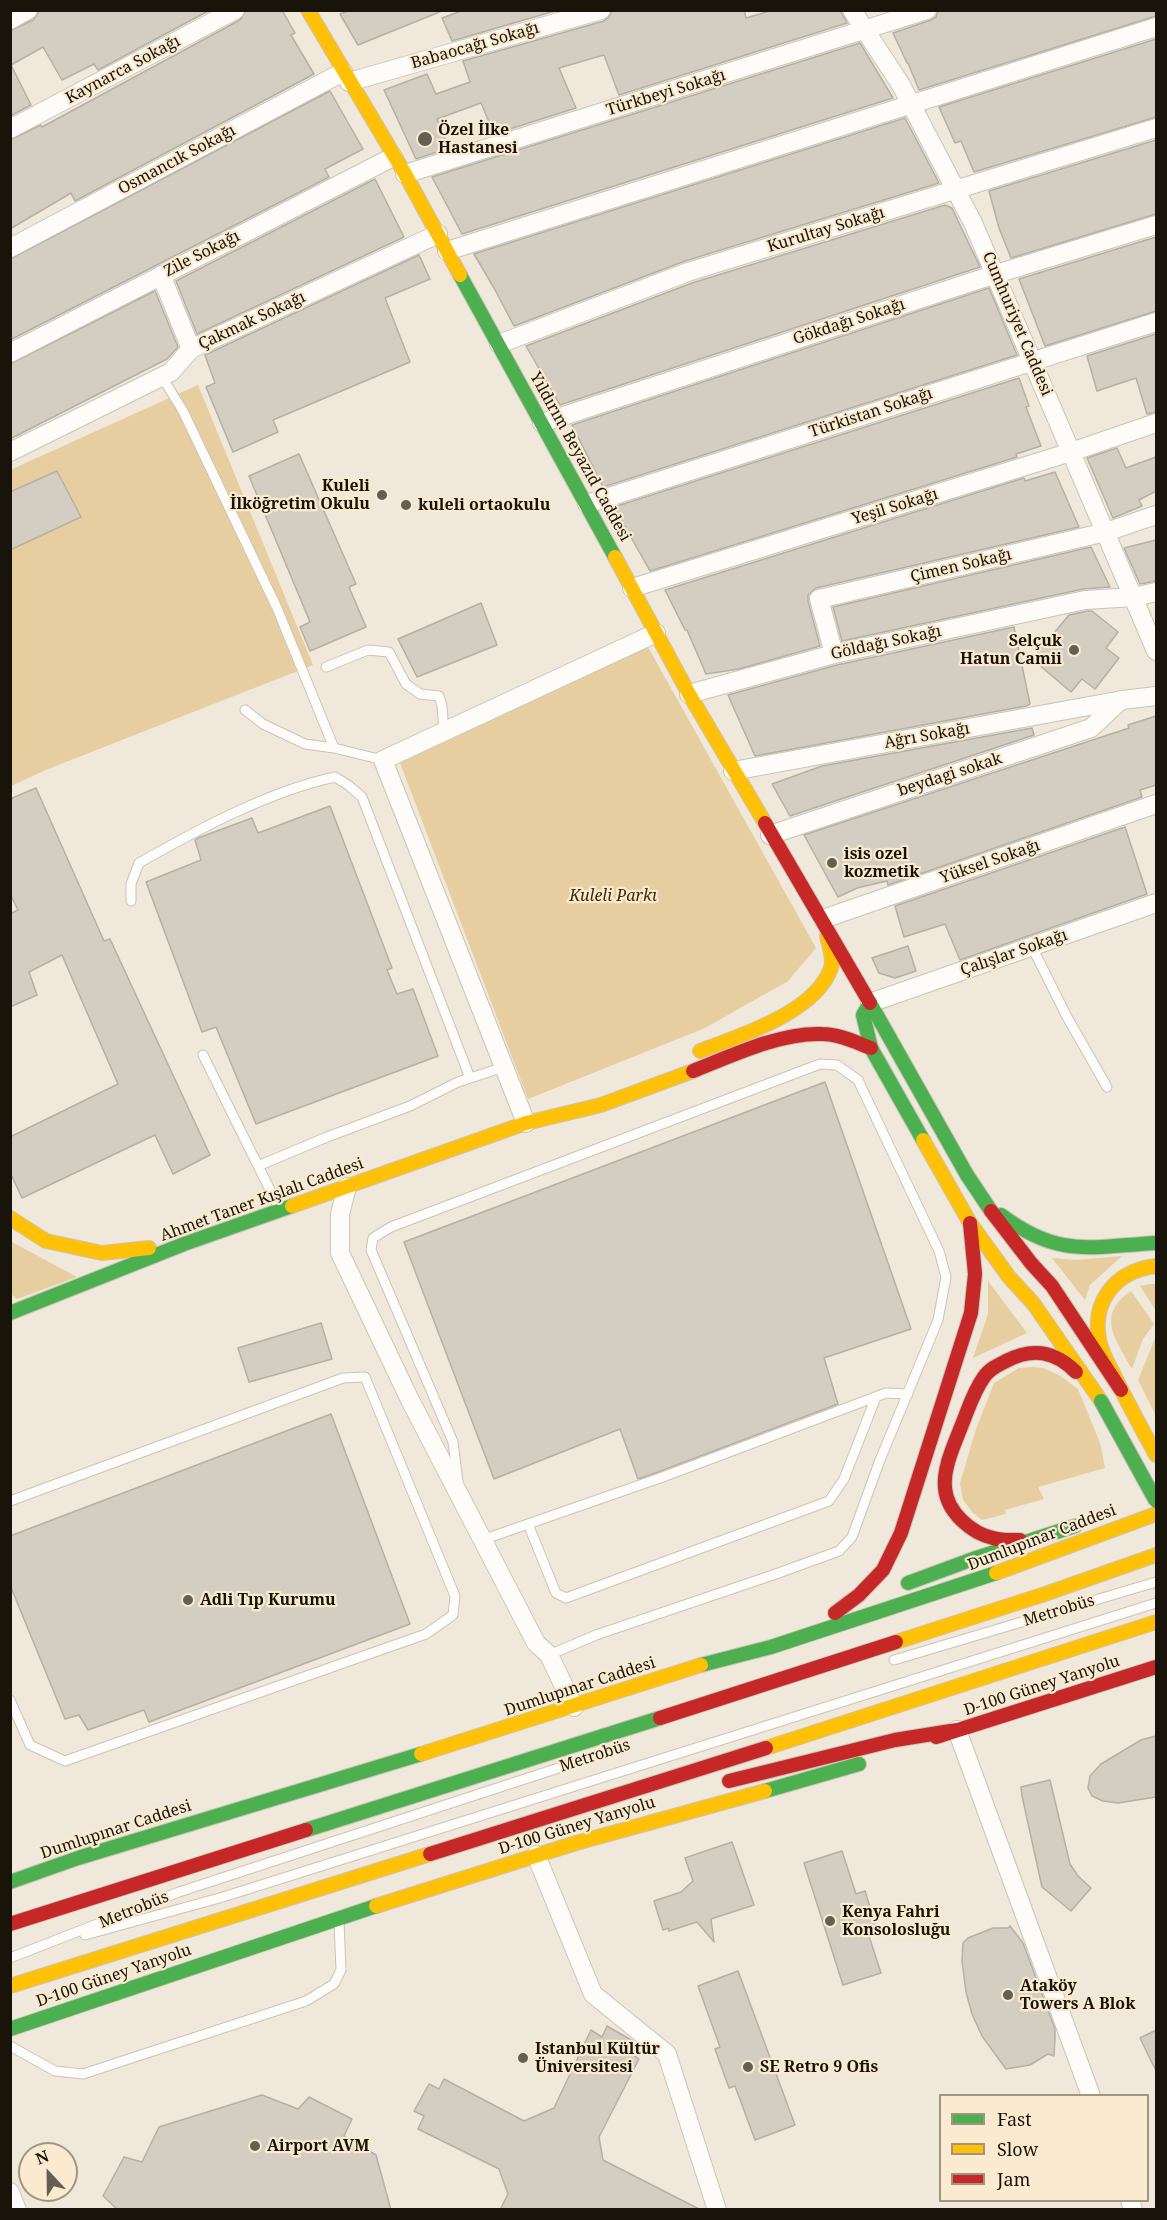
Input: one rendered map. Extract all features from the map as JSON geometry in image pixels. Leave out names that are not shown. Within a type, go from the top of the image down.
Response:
[{"type":"main road","name":"Yıldırım Beyazıd Caddesi","points":[[308,10],[405,174],[689,694],[770,835],[823,920],[967,1175],[1031,1263],[1052,1286],[1121,1390]]},
{"type":"main road","points":[[686,1056],[774,1019],[813,995],[824,982],[831,966],[830,949],[823,920]]},
{"type":"main road","points":[[870,1003],[863,1015],[871,1047],[970,1223],[1010,1277],[1034,1303],[1101,1401],[1156,1501]]},
{"type":"main road","name":"Ahmet Taner Kışlalı Caddesi","points":[[10,1313],[184,1244],[526,1123],[576,1113],[788,1039],[814,1034],[832,1034],[871,1047]]},
{"type":"main road","name":"Ahmet Taner Kışlalı Caddesi","points":[[526,1123],[554,1106],[576,1097]]},
{"type":"main road","points":[[986,1204],[1026,1231],[1060,1245],[1091,1247],[1156,1243]]},
{"type":"main road","points":[[10,1218],[46,1241],[102,1253],[184,1244]]},
{"type":"main road","points":[[835,1613],[859,1595],[876,1578],[893,1554],[901,1533],[971,1313],[975,1274],[970,1223]]},
{"type":"main road","points":[[1156,1266],[1141,1267],[1125,1274],[1111,1288],[1101,1305],[1098,1318],[1100,1344],[1121,1390],[1156,1455]]},
{"type":"main road","points":[[1028,1540],[999,1540],[987,1537],[961,1520],[951,1507],[945,1489],[946,1473],[974,1395],[989,1370],[1019,1353],[1038,1352],[1057,1356],[1067,1362],[1101,1401]]},
{"type":"main road","points":[[899,1587],[1028,1540],[1091,1523],[1130,1522],[1156,1507]]},
{"type":"main road","name":"Dumlupınar Caddesi","points":[[10,1882],[118,1845],[574,1707],[700,1665],[771,1647],[968,1583],[1156,1514]]},
{"type":"main road","points":[[10,1924],[607,1735],[1156,1556]]},
{"type":"main road","points":[[700,1665],[878,1596]]},
{"type":"main road","points":[[10,1986],[448,1849],[1156,1622]]},
{"type":"main road","name":"D-100 Güney Yanyolu","points":[[10,2029],[339,1918],[536,1855],[652,1820],[776,1789],[1156,1667]]},
{"type":"main road","points":[[711,1786],[895,1740],[957,1730]]},
{"type":"main road","points":[[448,1849],[520,1837],[587,1819]]},
{"type":"street","points":[[10,20],[28,10]]},
{"type":"street","name":"Kaynarca Sokağı","points":[[10,129],[235,10]]},
{"type":"street","name":"Babaocağı Sokağı","points":[[346,77],[601,10]]},
{"type":"street","name":"Cumhuriyet Caddesi","points":[[852,10],[901,85],[957,190],[996,274],[1156,651]]},
{"type":"street","name":"Türkbeyi Sokağı","points":[[405,174],[927,10]]},
{"type":"street","points":[[447,251],[1156,27]]},
{"type":"street","name":"Osmancık Sokağı","points":[[10,248],[346,77]]},
{"type":"street","name":"Kurultay Sokağı","points":[[499,344],[688,272],[1156,128]]},
{"type":"street","name":"Zile Sokağı","points":[[10,353],[393,157]]},
{"type":"street","name":"Gökdağı Sokağı","points":[[542,423],[996,274],[1156,225]]},
{"type":"street","name":"Çakmak Sokağı","points":[[10,452],[171,372],[191,349],[438,234]]},
{"type":"street","points":[[161,275],[191,349]]},
{"type":"street","name":"Türkistan Sokağı","points":[[587,504],[1156,322]]},
{"type":"street","name":"Yeşil Sokağı","points":[[632,588],[1071,452],[1156,423]]},
{"type":"street","name":"Çimen Sokağı","points":[[834,654],[819,599],[1106,532],[1156,515]]},
{"type":"street","name":"Göldağı Sokağı","points":[[689,694],[834,654],[1085,600],[1134,597],[1156,592]]},
{"type":"street","points":[[526,1123],[383,760],[656,633]]},
{"type":"street","name":"Ağrı Sokağı","points":[[733,771],[1122,700],[1156,696]]},
{"type":"street","name":"beydagi sokak","points":[[770,835],[1091,728],[1122,700]]},
{"type":"street","name":"Yüksel Sokağı","points":[[823,920],[1156,804]]},
{"type":"street","name":"Çalışlar Sokağı","points":[[870,1003],[1156,903]]},
{"type":"street","points":[[347,1187],[340,1214],[340,1252],[460,1499],[536,1643],[549,1655],[574,1707]]},
{"type":"street","points":[[957,1730],[1090,2094]]},
{"type":"street","points":[[536,1855],[593,1994],[667,2054],[717,2210]]},
{"type":"street","points":[[10,2192],[17,2210]]},
{"type":"lane","points":[[162,376],[183,411],[277,608],[334,748]]},
{"type":"lane","points":[[326,667],[368,650],[389,652],[406,684],[420,694],[438,696],[442,706],[444,732]]},
{"type":"lane","points":[[245,710],[263,724],[306,744],[383,760]]},
{"type":"lane","points":[[130,901],[131,884],[139,863],[205,827],[257,804],[312,782],[335,777],[362,797],[470,1078]]},
{"type":"lane","points":[[1032,947],[1066,1015],[1107,1088]]},
{"type":"lane","points":[[203,1055],[280,1210]]},
{"type":"lane","points":[[460,1499],[453,1442],[372,1250],[373,1238],[391,1227],[820,1064],[837,1065],[858,1080],[939,1251],[946,1277],[938,1320],[880,1460],[852,1537],[839,1551],[596,1635],[549,1655]]},
{"type":"lane","points":[[258,1166],[410,1106],[470,1078],[504,1067]]},
{"type":"lane","points":[[10,1501],[344,1378],[365,1377],[454,1596],[453,1615],[426,1634],[65,1761],[30,1745],[14,1716],[10,1700]]},
{"type":"lane","points":[[482,1540],[754,1444],[886,1393],[908,1394]]},
{"type":"lane","points":[[528,1524],[555,1593],[566,1598],[784,1520],[829,1502],[844,1479],[876,1397]]},
{"type":"lane","name":"Metrobüs","points":[[886,1662],[1156,1582]]},
{"type":"lane","name":"Metrobüs","points":[[10,1958],[223,1897],[1156,1603]]},
{"type":"lane","name":"Metrobüs","points":[[40,1948],[179,1892],[600,1754]]},
{"type":"lane","points":[[10,2046],[55,2072],[82,2074],[306,2001],[334,1984],[341,1970],[339,1918]]},
{"type":"green space","points":[[198,385],[313,665],[48,769],[11,786],[10,470]]},
{"type":"green space","name":"Kuleli Parkı","points":[[648,647],[816,948],[788,981],[705,1028],[528,1099],[400,763]]},
{"type":"green space","points":[[10,1241],[77,1277],[17,1299],[11,1294]]},
{"type":"green space","points":[[1122,1256],[1090,1285],[1085,1300],[1052,1258],[1075,1260]]},
{"type":"green space","points":[[988,1281],[1027,1333],[973,1358],[988,1314]]},
{"type":"green space","points":[[1156,1284],[1156,1311],[1140,1286]]},
{"type":"green space","points":[[1131,1291],[1154,1324],[1143,1339],[1132,1369],[1115,1338],[1111,1319],[1120,1300]]},
{"type":"green space","points":[[1156,1336],[1156,1416],[1138,1380]]},
{"type":"green space","points":[[1019,1368],[1043,1368],[1059,1375],[1078,1389],[1100,1443],[1105,1468],[1038,1487],[1044,1499],[1005,1510],[1006,1514],[982,1520],[963,1500],[960,1483],[976,1429],[994,1383]]},
{"type":"building","points":[[40,10],[210,10],[98,70],[94,64],[62,80],[43,47],[11,65],[31,105],[10,116],[10,31],[33,20]]},
{"type":"building","points":[[246,10],[282,10],[295,33],[291,35],[314,74],[75,201],[71,193],[10,229],[10,140],[41,125],[42,127],[240,20]]},
{"type":"building","points":[[351,10],[442,11],[358,45],[340,14]]},
{"type":"building","points":[[464,10],[558,10],[452,41],[442,18]]},
{"type":"building","points":[[612,10],[744,10],[746,18],[773,10],[840,10],[847,23],[619,95],[604,55],[559,68],[576,108],[494,134],[481,103],[437,119],[449,148],[416,159],[384,90],[427,74],[436,94],[470,82],[463,61],[604,21]]},
{"type":"building","points":[[938,10],[1156,10],[1156,16],[919,90],[893,33],[931,20],[936,17]]},
{"type":"building","points":[[1156,39],[1156,117],[974,172],[961,141],[955,143],[939,107]]},
{"type":"building","points":[[860,43],[893,98],[462,234],[432,177]]},
{"type":"building","points":[[330,91],[363,149],[325,169],[329,177],[10,340],[10,259]]},
{"type":"building","points":[[905,118],[939,183],[685,261],[514,326],[474,254]]},
{"type":"building","points":[[1156,140],[1156,214],[1011,258],[999,228],[989,191]]},
{"type":"building","points":[[375,179],[404,237],[197,334],[176,281]]},
{"type":"building","points":[[945,205],[952,208],[980,267],[560,405],[526,346],[692,283]]},
{"type":"building","points":[[1156,237],[1156,311],[1045,346],[1019,279]]},
{"type":"building","points":[[419,255],[430,279],[385,298],[410,362],[273,420],[278,432],[233,452],[206,387],[215,383],[205,355]]},
{"type":"building","points":[[989,288],[1017,355],[603,487],[572,425]]},
{"type":"building","points":[[155,291],[178,347],[167,359],[10,439],[10,364]]},
{"type":"building","points":[[1156,334],[1156,412],[1147,414],[1136,378],[1097,391],[1087,356]]},
{"type":"building","points":[[1019,378],[1029,406],[1026,407],[1041,446],[1016,454],[1017,457],[650,571],[614,507]]},
{"type":"building","points":[[1117,448],[1126,468],[1156,457],[1156,491],[1139,500],[1142,506],[1113,518],[1087,458]]},
{"type":"building","points":[[299,454],[356,584],[349,587],[366,627],[310,651],[300,627],[310,622],[249,476]]},
{"type":"building","points":[[57,471],[81,517],[10,550],[10,492]]},
{"type":"building","points":[[1055,472],[1079,527],[816,588],[808,595],[808,601],[820,646],[739,669],[706,674],[687,630],[665,590],[1024,478],[1025,481]]},
{"type":"building","points":[[1156,540],[1156,581],[1140,584],[1124,548]]},
{"type":"building","points":[[1091,547],[1110,587],[1083,589],[842,641],[833,607]]},
{"type":"building","points":[[481,603],[497,645],[417,677],[398,639]]},
{"type":"building","name":"Selçuk Hatun Camii","points":[[1092,611],[1118,632],[1106,648],[1119,658],[1095,689],[1082,679],[1071,692],[1032,659],[1069,615]]},
{"type":"building","points":[[1014,627],[1030,704],[1026,706],[755,756],[728,695],[837,665]]},
{"type":"building","points":[[1156,716],[1156,785],[1140,790],[1142,797],[888,885],[887,881],[857,888],[838,897],[804,835],[1129,728],[1128,725]]},
{"type":"building","points":[[1032,728],[1034,735],[790,816],[772,784],[822,766]]},
{"type":"building","points":[[36,788],[104,941],[110,939],[210,1155],[173,1174],[155,1135],[22,1198],[10,1172],[10,1137],[118,1084],[62,955],[29,972],[37,995],[10,1007],[10,914],[18,910],[10,894],[10,799]]},
{"type":"building","points":[[330,806],[392,968],[387,970],[397,994],[413,989],[438,1056],[256,1124],[216,1027],[202,1032],[146,882],[201,860],[195,840],[198,838],[252,818],[258,833]]},
{"type":"building","points":[[1125,827],[1147,894],[960,960],[945,924],[904,937],[895,906]]},
{"type":"building","points":[[908,946],[916,971],[895,978],[879,973],[872,958]]},
{"type":"building","points":[[825,1082],[911,1329],[824,1358],[838,1404],[658,1472],[638,1479],[620,1429],[494,1479],[404,1242]]},
{"type":"building","points":[[321,1323],[332,1359],[249,1382],[238,1348]]},
{"type":"building","points":[[331,1414],[410,1624],[149,1722],[144,1710],[88,1730],[79,1715],[65,1719],[10,1585],[10,1536]]},
{"type":"building","points":[[1156,1736],[1156,1797],[1118,1803],[1103,1801],[1092,1796],[1088,1788],[1090,1776],[1101,1764],[1141,1740]]},
{"type":"building","points":[[1050,1780],[1070,1864],[1078,1876],[1091,1888],[1071,1911],[1042,1887],[1022,1796],[1021,1787]]},
{"type":"building","points":[[732,1842],[754,1905],[711,1919],[714,1942],[697,1922],[669,1931],[668,1928],[663,1930],[654,1901],[681,1892],[693,1881],[685,1858]]},
{"type":"building","points":[[842,1851],[856,1894],[865,1891],[876,1927],[867,1930],[881,1973],[843,1985],[804,1863]]},
{"type":"building","name":"Ataköy Towers A Blok","points":[[1010,1926],[1023,1943],[1055,2029],[1055,2038],[1054,2056],[1048,2054],[1030,2065],[1006,2069],[982,2036],[972,2014],[966,1992],[962,1961],[963,1943],[968,1938],[993,1928]]},
{"type":"building","name":"SE Retro 9 Ofis","points":[[738,1971],[795,2125],[755,2140],[735,2086],[729,2088],[715,2049],[720,2047],[698,1986]]},
{"type":"building","points":[[607,2026],[633,2041],[627,2051],[639,2059],[599,2137],[603,2160],[701,2210],[500,2210],[508,2194],[499,2169],[418,2129],[424,2116],[414,2111],[429,2084],[439,2089],[444,2079],[524,2121],[554,2108],[591,2030],[602,2037]]},
{"type":"building","points":[[1156,2030],[1156,2071],[1140,2038]]},
{"type":"building","name":"Airport AVM","points":[[262,2095],[298,2109],[309,2097],[352,2119],[344,2136],[376,2155],[391,2210],[118,2210],[103,2196],[124,2157],[142,2162],[159,2127]]},
{"type":"traffic: fast","points":[[460,275],[615,557]]},
{"type":"traffic: fast","points":[[923,1140],[871,1048],[863,1015],[870,1003],[967,1175],[991,1211]]},
{"type":"traffic: fast","points":[[10,1313],[184,1244],[292,1206]]},
{"type":"traffic: fast","points":[[1001,1215],[1022,1229],[1058,1244],[1093,1247],[1156,1243]]},
{"type":"traffic: fast","points":[[1101,1401],[1156,1501]]},
{"type":"traffic: fast","points":[[908,1583],[1075,1526]]},
{"type":"traffic: fast","points":[[701,1665],[771,1647],[996,1573]]},
{"type":"traffic: fast","points":[[306,1830],[660,1718]]},
{"type":"traffic: fast","points":[[10,1882],[78,1858],[421,1754]]},
{"type":"traffic: fast","points":[[765,1791],[859,1764]]},
{"type":"traffic: fast","points":[[10,2029],[376,1906]]},
{"type":"traffic: slow","points":[[308,10],[405,174],[460,275]]},
{"type":"traffic: slow","points":[[615,557],[689,694],[765,823]]},
{"type":"traffic: slow","points":[[700,1051],[755,1030],[794,1010],[810,997],[823,984],[831,968],[832,956],[827,936]]},
{"type":"traffic: slow","points":[[292,1206],[526,1123],[601,1105],[693,1071]]},
{"type":"traffic: slow","points":[[923,1140],[970,1223],[1009,1277],[1033,1303],[1101,1401]]},
{"type":"traffic: slow","points":[[10,1218],[46,1241],[102,1253],[149,1248]]},
{"type":"traffic: slow","points":[[1156,1266],[1129,1274],[1109,1291],[1099,1315],[1098,1329],[1105,1357],[1156,1455]]},
{"type":"traffic: slow","points":[[996,1573],[1156,1514]]},
{"type":"traffic: slow","points":[[896,1642],[1156,1555]]},
{"type":"traffic: slow","points":[[766,1748],[1156,1622]]},
{"type":"traffic: slow","points":[[421,1754],[701,1665]]},
{"type":"traffic: slow","points":[[376,1906],[576,1843],[765,1791]]},
{"type":"traffic: slow","points":[[10,1986],[430,1854]]},
{"type":"traffic: jam","points":[[765,823],[870,1003]]},
{"type":"traffic: jam","points":[[693,1071],[756,1046],[806,1034],[835,1035],[871,1048]]},
{"type":"traffic: jam","points":[[991,1211],[1052,1286],[1121,1390]]},
{"type":"traffic: jam","points":[[835,1613],[859,1595],[883,1570],[901,1533],[971,1313],[975,1274],[970,1223]]},
{"type":"traffic: jam","points":[[1020,1540],[1000,1540],[985,1535],[969,1526],[955,1513],[945,1488],[950,1457],[971,1401],[986,1374],[994,1368],[1025,1354],[1043,1353],[1060,1359],[1076,1372]]},
{"type":"traffic: jam","points":[[660,1718],[896,1642]]},
{"type":"traffic: jam","points":[[936,1737],[1156,1667]]},
{"type":"traffic: jam","points":[[729,1781],[895,1740],[957,1730]]},
{"type":"traffic: jam","points":[[430,1854],[766,1748]]},
{"type":"traffic: jam","points":[[10,1924],[306,1830]]},
{"type":"place","name":"Özel İlke Hastanesi","points":[[425,139]]},
{"type":"place","name":"Kuleli İlköğretim Okulu","points":[[382,495]]},
{"type":"place","name":"kuleli ortaokulu","points":[[406,505]]},
{"type":"place","name":"Selçuk Hatun Camii","points":[[1074,650]]},
{"type":"place","name":"isis ozel kozmetik","points":[[832,863]]},
{"type":"place","name":"Adli Tıp Kurumu","points":[[188,1600]]},
{"type":"place","name":"Kenya Fahri Konsolosluğu","points":[[830,1921]]},
{"type":"place","name":"Ataköy Towers A Blok","points":[[1008,1995]]},
{"type":"place","name":"Istanbul Kültür Üniversitesi","points":[[523,2058]]},
{"type":"place","name":"SE Retro 9 Ofis","points":[[748,2067]]},
{"type":"place","name":"Airport AVM","points":[[255,2146]]}]
